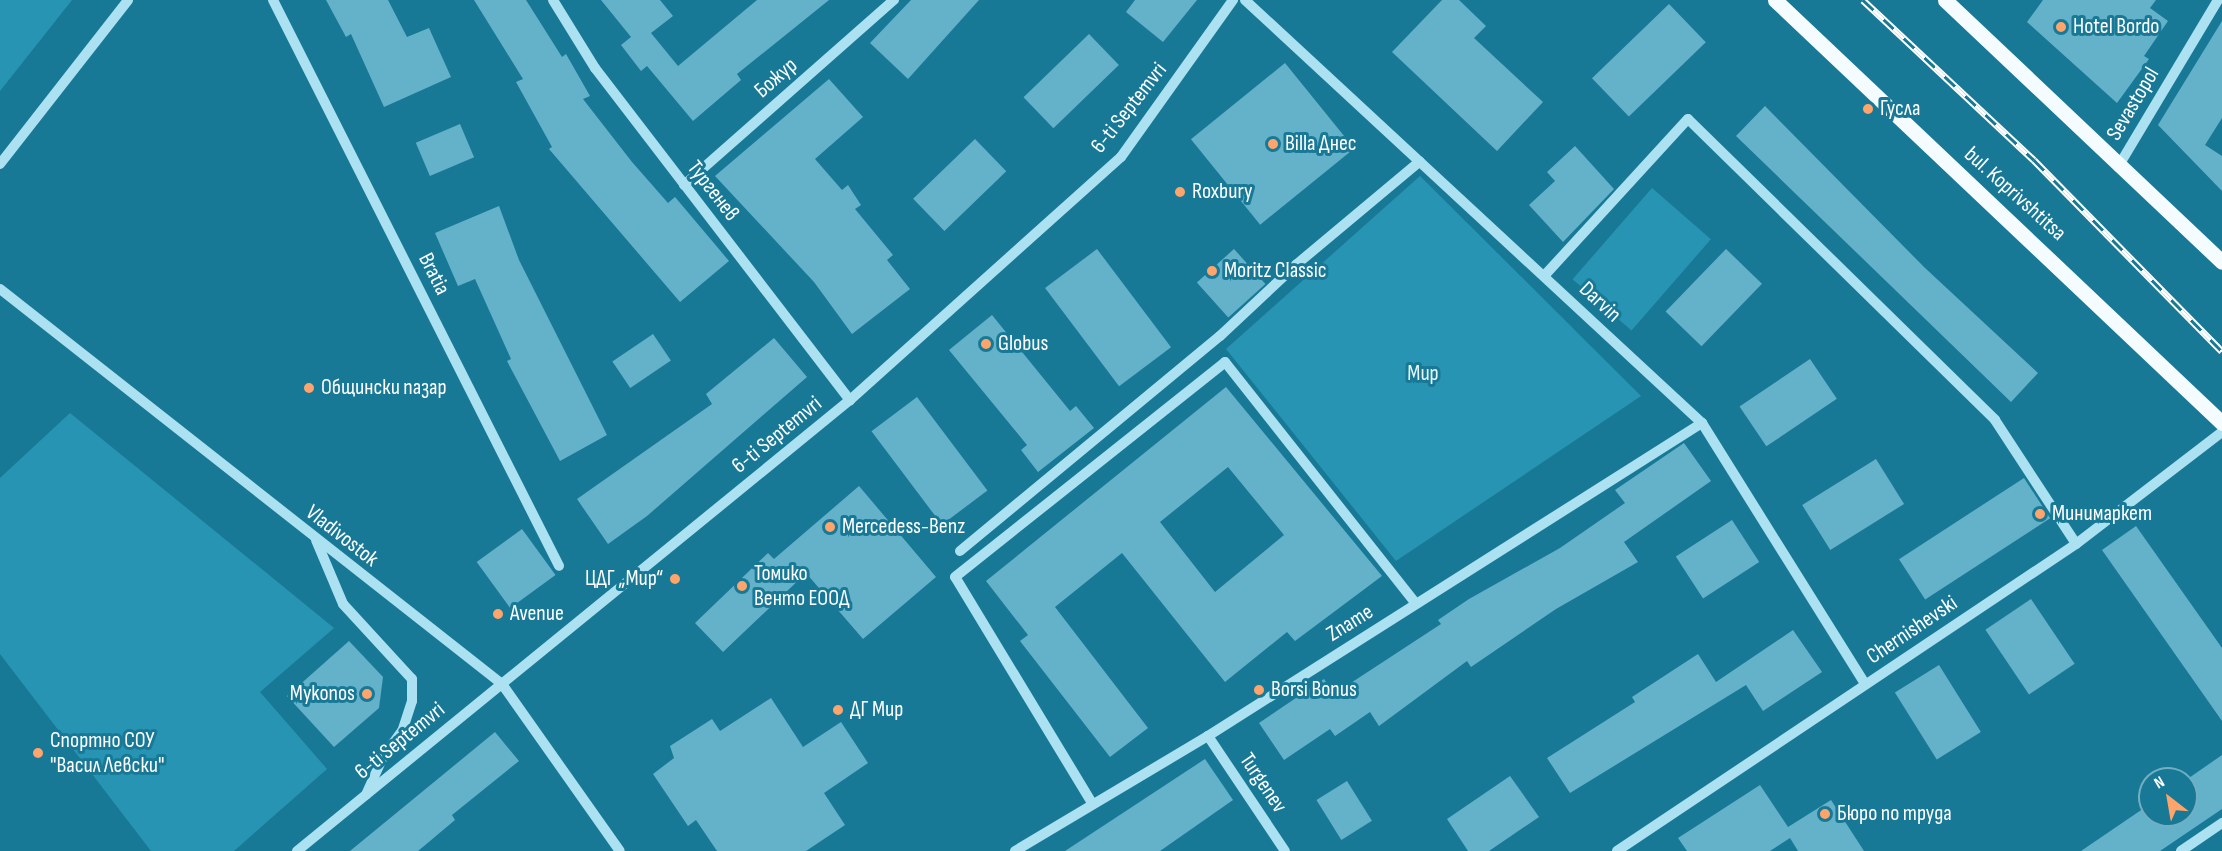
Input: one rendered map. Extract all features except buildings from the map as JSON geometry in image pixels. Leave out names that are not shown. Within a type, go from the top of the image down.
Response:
[{"type":"main road","name":"bul. Koprivshtitsa","points":[[1775,0],[2222,423]]},
{"type":"main road","points":[[1954,3],[2118,167],[2222,262]]},
{"type":"street","points":[[0,164],[128,0]]},
{"type":"street","name":"Bratia","points":[[273,0],[559,566]]},
{"type":"street","name":"Тургенев","points":[[553,0],[595,68],[850,400]]},
{"type":"street","name":"Божур","points":[[684,185],[894,0]]},
{"type":"street","name":"6-ti Septemvri","points":[[297,851],[850,400],[1121,157],[1233,0]]},
{"type":"street","name":"Darvin","points":[[1245,0],[1702,423],[1865,684]]},
{"type":"street","name":"Sevastopol","points":[[2118,167],[2218,0]]},
{"type":"street","points":[[1544,276],[1688,119],[1995,420],[2076,544]]},
{"type":"street","points":[[960,551],[1220,336],[1420,161]]},
{"type":"street","name":"Vladivostok","points":[[0,289],[316,540],[502,684],[620,851]]},
{"type":"street","points":[[1092,803],[955,577],[1225,362],[1416,604]]},
{"type":"street","name":"Zname","points":[[1015,851],[1092,803],[1208,736],[1702,423]]},
{"type":"street","name":"Chernishevski","points":[[1617,851],[2076,544],[2222,432]]},
{"type":"street","points":[[316,540],[343,604],[412,679],[412,702],[402,731],[382,759],[366,795]]},
{"type":"street","name":"Turgenev","points":[[1208,736],[1285,851]]},
{"type":"street","points":[[2181,851],[2222,823]]},
{"type":"green space","points":[[0,0],[72,0],[0,91]]},
{"type":"green space","name":"Мир","points":[[1420,176],[1641,396],[1396,561],[1226,349]]},
{"type":"green space","points":[[1652,188],[1711,239],[1631,330],[1573,279]]},
{"type":"green space","points":[[70,413],[334,628],[260,692],[327,769],[234,851],[151,851],[0,654],[0,478]]},
{"type":"railway","points":[[1863,0],[2034,160],[2222,351]]},
{"type":"place","name":"Hotel Bordo","points":[[2061,27]]},
{"type":"place","name":"Гусла","points":[[1868,109]]},
{"type":"place","name":"Billa Днес","points":[[1273,144]]},
{"type":"place","name":"Roxbury","points":[[1180,192]]},
{"type":"place","name":"Moritz Classic","points":[[1212,271]]},
{"type":"place","name":"Globus","points":[[986,344]]},
{"type":"place","name":"Общински пазар","points":[[309,388]]},
{"type":"place","name":"Минимаркет","points":[[2040,514]]},
{"type":"place","name":"Mercedess-Benz","points":[[830,527]]},
{"type":"place","name":"ЦДГ „Мир“","points":[[675,579]]},
{"type":"place","name":"Томико Венто ЕООД","points":[[742,586]]},
{"type":"place","name":"Avenue","points":[[498,614]]},
{"type":"place","name":"Borsi Bonus","points":[[1259,690]]},
{"type":"place","name":"Mykonos","points":[[367,694]]},
{"type":"place","name":"ДГ Мир","points":[[838,710]]},
{"type":"place","name":"Спортно СОУ \"Васил Левски\"","points":[[38,753]]},
{"type":"place","name":"Бюро по труда","points":[[1825,814]]}]
